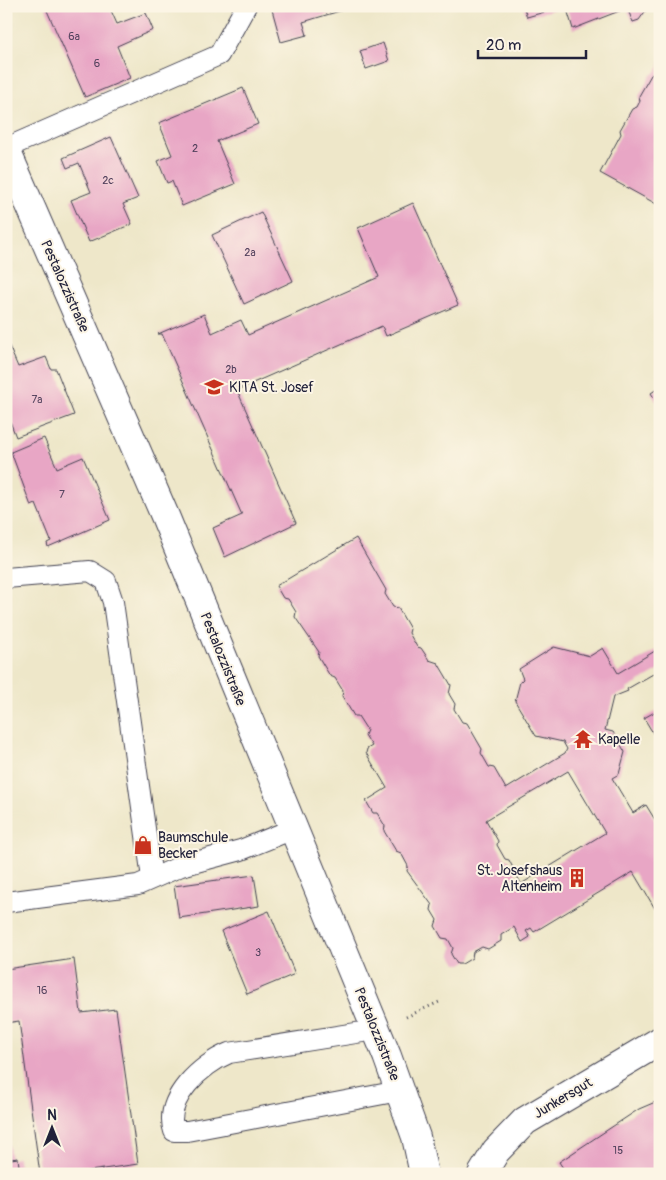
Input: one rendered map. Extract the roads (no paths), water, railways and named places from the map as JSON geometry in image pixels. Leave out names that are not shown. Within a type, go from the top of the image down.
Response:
[{"type":"street","name":"Pestalozzistraße","points":[[8,159],[165,516],[399,1090],[416,1136],[424,1174]]},
{"type":"street","name":"Junkersgut","points":[[482,1174],[496,1151],[525,1121],[660,1040]]},
{"type":"lane","points":[[8,159],[219,55],[246,6]]},
{"type":"lane","points":[[6,578],[90,571],[106,581],[113,602],[152,878]]},
{"type":"lane","points":[[6,902],[138,885],[181,866],[241,850],[293,829]]},
{"type":"lane","points":[[375,1030],[229,1053],[213,1059],[180,1093],[172,1111],[171,1122],[174,1130],[187,1131],[399,1090]]},
{"type":"place","name":"KITA St. Josef","points":[[214,387]]},
{"type":"place","name":"Kapelle","points":[[583,739]]},
{"type":"place","name":"Baumschule Becker","points":[[143,845]]},
{"type":"place","name":"St. Josefshaus Altenheim","points":[[577,878]]}]
